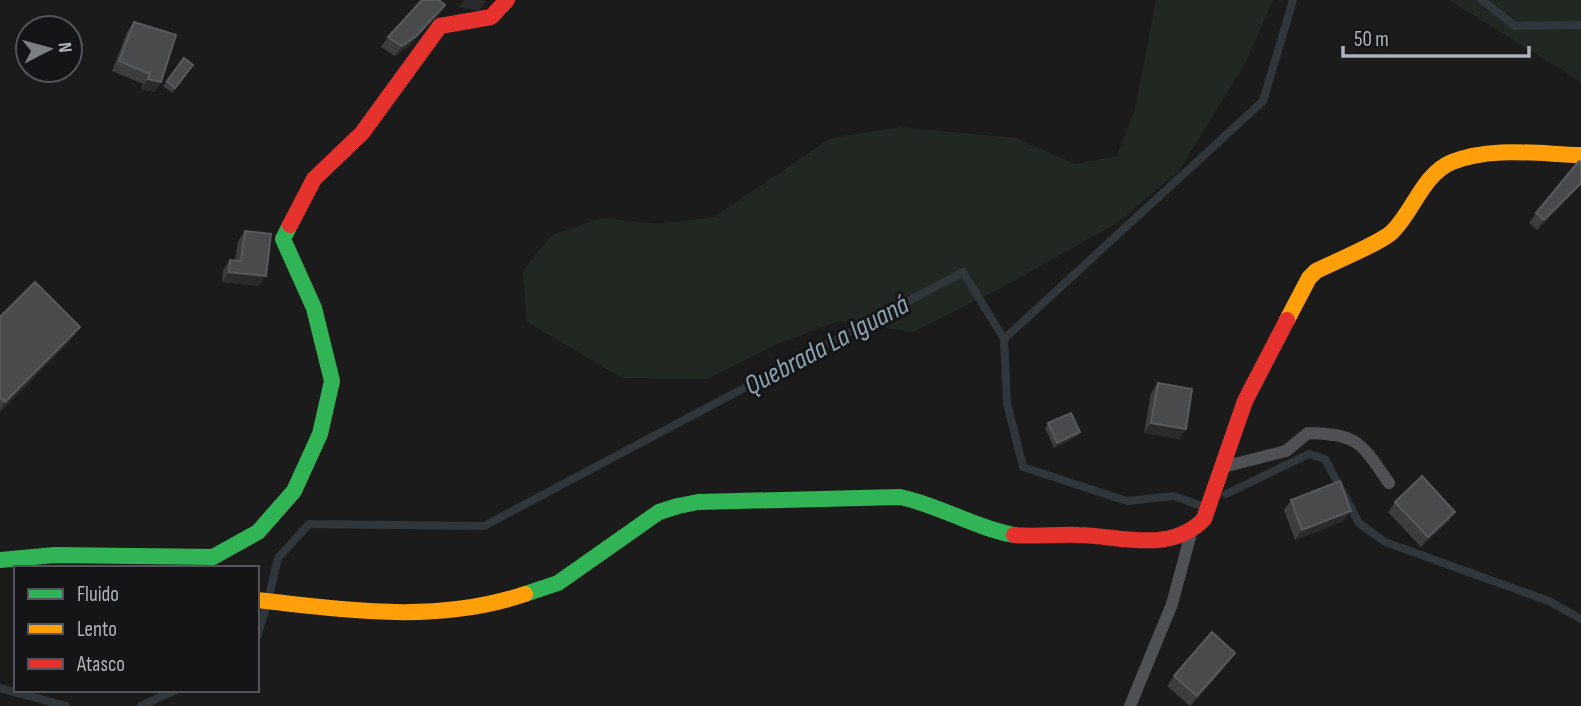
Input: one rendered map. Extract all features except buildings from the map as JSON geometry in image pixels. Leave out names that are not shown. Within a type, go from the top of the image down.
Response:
[{"type":"street","points":[[0,560],[55,555],[213,557],[258,532],[294,491],[320,434],[332,381],[314,308],[283,239],[314,179],[362,133],[440,26],[491,17],[508,0]]},
{"type":"street","points":[[259,600],[360,612],[436,613],[496,604],[558,583],[659,512],[698,502],[900,497],[1019,536],[1085,535],[1152,541],[1174,538],[1192,530],[1204,519],[1245,401],[1309,278],[1316,271],[1392,233],[1436,171],[1446,163],[1473,154],[1581,155]]},
{"type":"lane","points":[[1221,468],[1286,451],[1308,433],[1340,434],[1364,447],[1389,482]]},
{"type":"lane","points":[[1130,706],[1172,604],[1192,530]]},
{"type":"shaded area","points":[[1156,0],[1273,0],[1246,62],[1179,171],[1117,223],[1003,287],[913,332],[839,321],[775,345],[707,379],[622,378],[527,322],[523,270],[552,235],[602,218],[658,224],[714,217],[831,138],[899,127],[1016,138],[1075,164],[1117,156],[1135,109]]},
{"type":"shaded area","points":[[1449,0],[1581,0],[1581,82]]},
{"type":"waterway","name":"Quebrada La Iguaná","points":[[270,592],[278,558],[309,524],[484,526],[963,272],[1004,339],[1263,101],[1293,0]]},
{"type":"waterway","name":"Quebrada La Iguaná","points":[[1482,0],[1515,26],[1581,25]]},
{"type":"waterway","points":[[1004,339],[1007,403],[1023,467],[1127,501],[1174,496],[1199,505]]},
{"type":"waterway","points":[[1226,494],[1309,454],[1325,459],[1359,523],[1385,542],[1549,601],[1581,619]]},
{"type":"waterway","name":"Quebrada La Iguaná","points":[[259,631],[266,608]]},
{"type":"waterway","name":"Quebrada La Iguaná","points":[[0,688],[14,692]]},
{"type":"waterway","name":"Quebrada La Iguaná","points":[[15,692],[66,706]]},
{"type":"waterway","name":"Quebrada La Iguaná","points":[[141,706],[172,692]]},
{"type":"traffic: fast","points":[[0,560],[55,555],[213,557],[258,532],[294,491],[320,434],[332,381],[314,308],[283,239],[290,225]]},
{"type":"traffic: fast","points":[[525,594],[558,583],[659,512],[698,502],[900,497],[1014,535]]},
{"type":"traffic: slow","points":[[1287,320],[1309,278],[1316,271],[1387,236],[1426,184],[1452,162],[1499,152],[1581,155]]},
{"type":"traffic: slow","points":[[259,600],[324,608],[425,612],[459,609],[525,594]]},
{"type":"traffic: jam","points":[[290,225],[314,179],[362,133],[440,26],[491,17],[507,0]]},
{"type":"traffic: jam","points":[[1014,535],[1079,535],[1161,540],[1191,530],[1204,519],[1245,401],[1287,320]]}]
